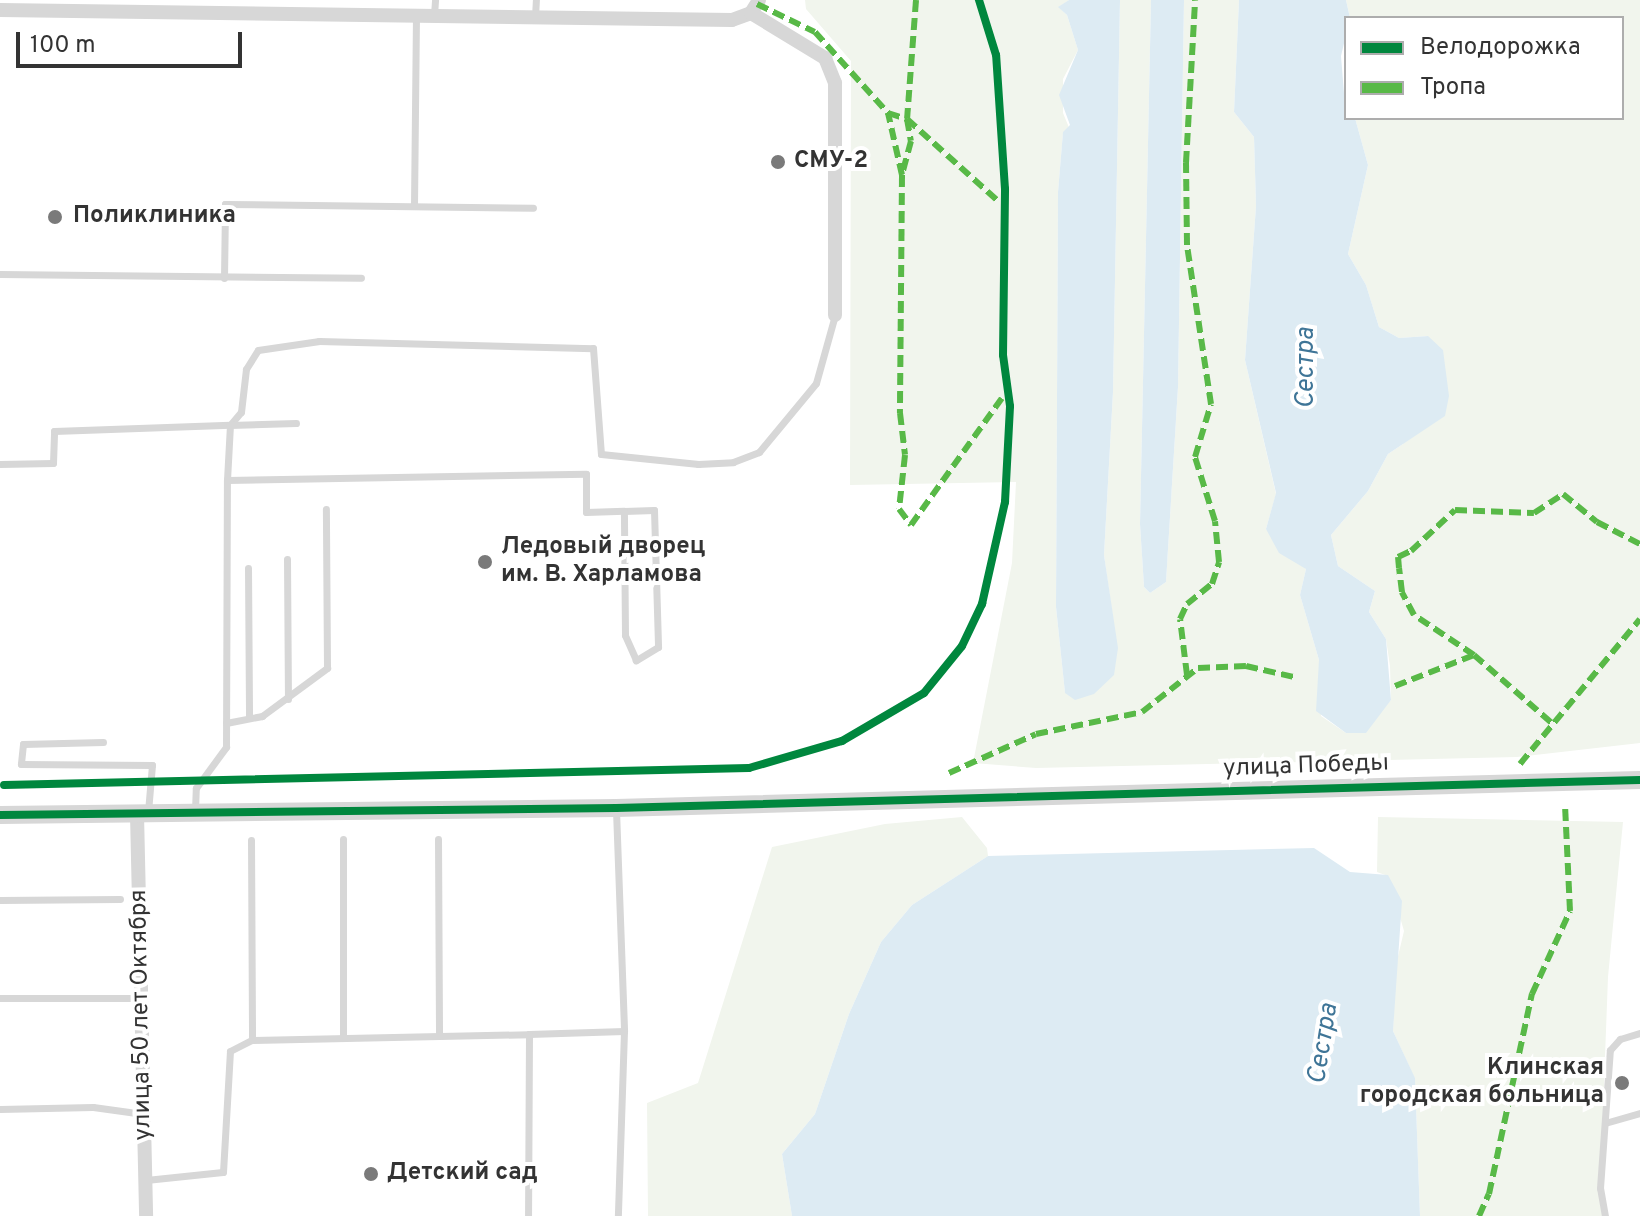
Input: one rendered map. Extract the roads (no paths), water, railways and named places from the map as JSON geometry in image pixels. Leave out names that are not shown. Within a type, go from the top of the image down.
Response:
[{"type":"street","points":[[7,7],[324,6],[416,14],[434,8],[535,17],[732,20],[755,7],[825,58],[835,83],[835,315]]},
{"type":"street","name":"улица Победы","points":[[0,815],[616,808],[1640,780]]},
{"type":"street","name":"улица 50 лет Октября","points":[[143,814],[141,998],[146,1216]]},
{"type":"lane","points":[[535,17],[536,0]]},
{"type":"lane","points":[[414,206],[416,14]]},
{"type":"lane","points":[[224,278],[225,204],[533,208]]},
{"type":"lane","points":[[0,274],[361,278]]},
{"type":"lane","points":[[195,813],[196,788],[226,747],[230,425],[241,412],[250,359],[269,346],[319,341],[593,348],[601,454],[698,464],[733,462],[759,452],[816,383],[835,315]]},
{"type":"lane","points":[[0,464],[53,463],[54,431],[296,423]]},
{"type":"lane","points":[[227,480],[586,474],[586,512],[654,510],[658,647],[636,660],[625,635],[624,511]]},
{"type":"lane","points":[[226,723],[249,718],[288,699],[327,668],[326,509]]},
{"type":"lane","points":[[287,559],[288,699]]},
{"type":"lane","points":[[248,568],[249,718]]},
{"type":"lane","points":[[103,742],[23,744],[21,764],[152,765],[143,814]]},
{"type":"lane","points":[[616,808],[624,1031],[618,1216]]},
{"type":"lane","points":[[343,839],[343,1037]]},
{"type":"lane","points":[[438,839],[439,1034]]},
{"type":"lane","points":[[251,840],[252,1040]]},
{"type":"lane","points":[[0,900],[120,899]]},
{"type":"lane","points":[[0,998],[141,998]]},
{"type":"lane","points":[[145,1180],[223,1172],[230,1051],[252,1040],[624,1031]]},
{"type":"lane","points":[[1605,1216],[1600,1188],[1610,1050],[1620,1039],[1640,1033]]},
{"type":"lane","points":[[528,1216],[529,1034]]},
{"type":"lane","points":[[0,1109],[93,1107],[144,1114]]},
{"type":"lane","points":[[1605,1123],[1640,1113]]},
{"type":"water","points":[[1069,0],[1120,0],[1113,392],[1104,555],[1118,648],[1114,675],[1094,694],[1075,700],[1065,693],[1056,607],[1058,192],[1063,132],[1070,125],[1059,95],[1078,50],[1067,15],[1058,7]]},
{"type":"water","points":[[1151,0],[1184,0],[1178,387],[1166,582],[1150,593],[1144,587],[1140,524]]},
{"type":"water","name":"Сестра","points":[[1239,0],[1346,0],[1350,16],[1344,16],[1341,56],[1344,120],[1356,120],[1368,165],[1348,254],[1366,285],[1379,327],[1399,338],[1428,336],[1443,350],[1449,396],[1445,416],[1388,454],[1368,491],[1331,535],[1338,566],[1375,591],[1369,612],[1386,639],[1391,700],[1366,733],[1346,733],[1316,711],[1319,660],[1300,595],[1306,569],[1279,553],[1266,529],[1276,493],[1245,360],[1256,206],[1254,137],[1234,112]]},
{"type":"water","name":"Сестра","points":[[1314,848],[1350,872],[1388,875],[1402,901],[1393,1031],[1415,1078],[1420,1216],[792,1216],[782,1154],[815,1114],[849,1014],[881,942],[912,905],[988,856]]},
{"type":"place","name":"СМУ-2","points":[[778,162]]},
{"type":"place","name":"Поликлиника","points":[[55,217]]},
{"type":"place","name":"Ледовый дворец им. В. Харламова","points":[[485,562]]},
{"type":"place","name":"Клинская городская больница","points":[[1622,1083]]},
{"type":"place","name":"Детский сад","points":[[371,1174]]}]
